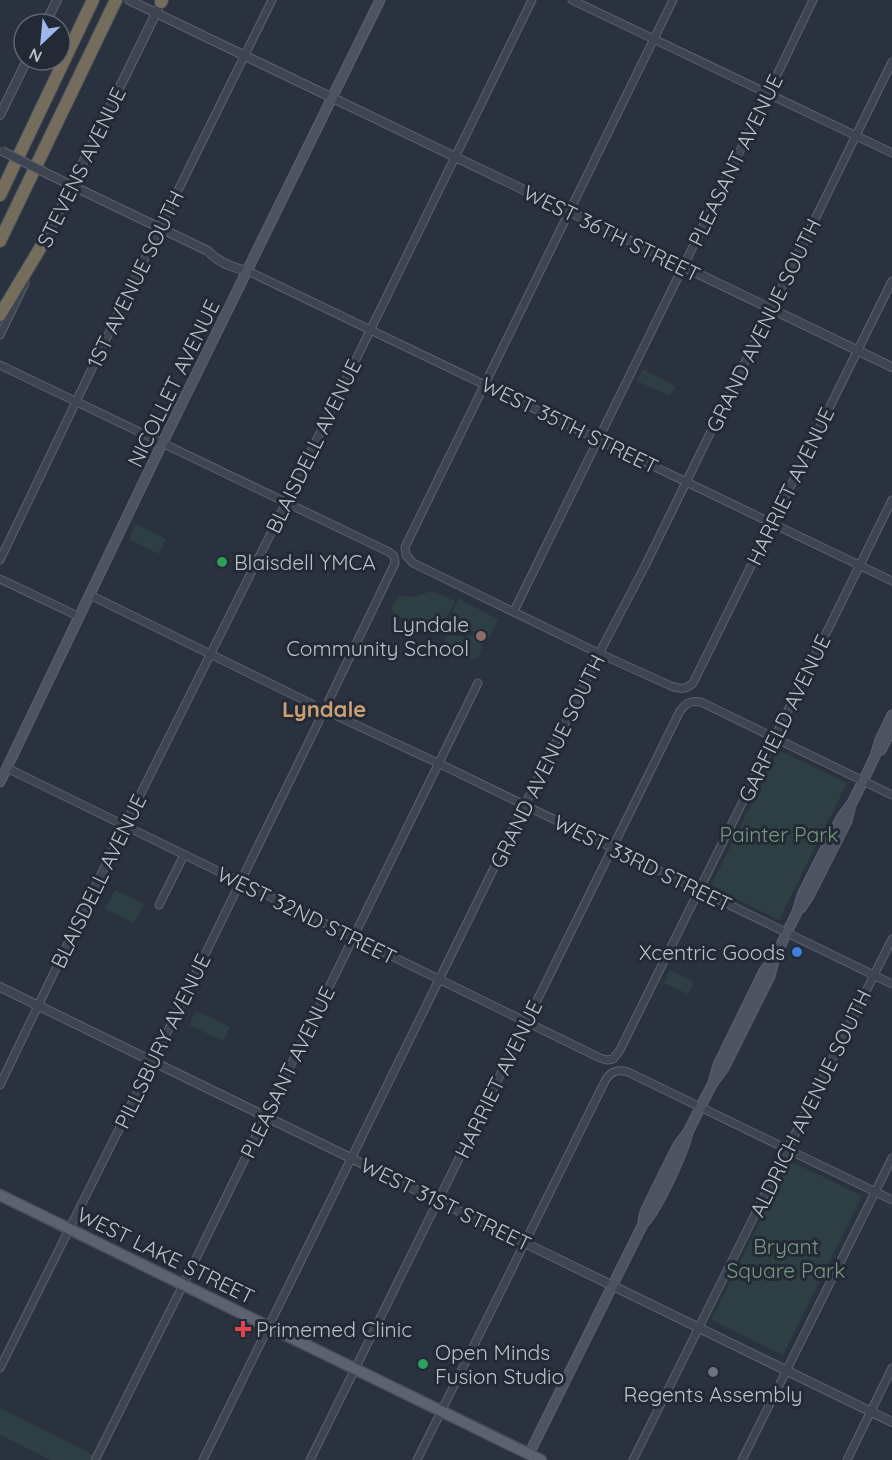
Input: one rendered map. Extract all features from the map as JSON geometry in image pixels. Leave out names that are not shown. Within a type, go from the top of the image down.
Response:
[{"type":"highway","points":[[0,195],[93,0]]},
{"type":"highway","points":[[0,242],[116,0]]},
{"type":"highway","points":[[0,315],[45,240]]},
{"type":"main road","name":"NICOLLET AVENUE","points":[[0,782],[380,0]]},
{"type":"main road","points":[[527,1457],[643,1224],[645,1212],[655,1191],[678,1145],[688,1132],[701,1107],[718,1065],[764,971],[775,957],[787,933],[826,846],[842,814],[852,803],[892,715]]},
{"type":"main road","points":[[875,756],[892,729]]},
{"type":"main road","name":"WEST LAKE STREET","points":[[0,1195],[442,1412],[527,1457],[541,1460]]},
{"type":"street","name":"WEST 36TH STREET","points":[[129,0],[140,5],[160,4],[245,56],[892,367]]},
{"type":"street","name":"1ST AVENUE SOUTH","points":[[0,560],[159,228],[272,0]]},
{"type":"street","name":"BLAISDELL AVENUE","points":[[0,1085],[532,0]]},
{"type":"street","points":[[572,0],[892,153]]},
{"type":"street","points":[[599,653],[413,562],[406,555],[405,547],[673,0]]},
{"type":"street","name":"PLEASANT AVENUE","points":[[514,611],[813,0]]},
{"type":"street","name":"STEVENS AVENUE","points":[[0,335],[160,4]]},
{"type":"street","name":"GRAND AVENUE SOUTH","points":[[203,1460],[892,62]]},
{"type":"street","points":[[0,115],[21,72]]},
{"type":"street","points":[[1,151],[208,251],[222,262],[237,269],[249,268]]},
{"type":"street","name":"WEST 35TH STREET","points":[[249,268],[370,329],[892,580]]},
{"type":"street","name":"HARRIET AVENUE","points":[[599,653],[678,689],[693,683],[892,281]]},
{"type":"street","points":[[0,365],[286,502]]},
{"type":"street","name":"GARFIELD AVENUE","points":[[607,1060],[613,1059],[620,1050],[892,500]]},
{"type":"street","name":"WEST 33RD STREET","points":[[286,502],[394,556],[395,563],[329,700],[331,708],[339,717],[892,984]]},
{"type":"street","points":[[0,579],[80,617]]},
{"type":"street","points":[[90,595],[210,654]]},
{"type":"street","name":"PILLSBURY AVENUE","points":[[0,1368],[319,722],[319,711],[312,704],[210,654]]},
{"type":"street","name":"PLEASANT AVENUE","points":[[95,1460],[478,683]]},
{"type":"street","name":"HARRIET AVENUE","points":[[310,1460],[680,711],[684,705],[691,702],[701,702],[775,737]]},
{"type":"street","points":[[775,737],[892,795]]},
{"type":"street","name":"WEST 32ND STREET","points":[[7,768],[607,1060]]},
{"type":"street","points":[[159,905],[184,855]]},
{"type":"street","name":"ALDRICH AVENUE SOUTH","points":[[633,1460],[892,939]]},
{"type":"street","name":"WEST 31ST STREET","points":[[0,987],[892,1422]]},
{"type":"street","points":[[417,1460],[609,1074],[621,1070],[628,1072],[892,1200]]},
{"type":"street","points":[[742,1460],[892,1158]]},
{"type":"street","points":[[847,1460],[892,1368]]},
{"type":"green space","points":[[643,369],[675,386],[670,396],[637,381]]},
{"type":"green space","points":[[136,524],[166,539],[159,554],[129,539]]},
{"type":"green space","points":[[431,591],[455,601],[443,626],[424,629],[394,614],[392,608],[400,595],[414,597]]},
{"type":"green space","points":[[459,599],[498,619],[487,641],[475,631],[457,634],[445,627]]},
{"type":"green space","points":[[447,635],[464,637],[472,635],[481,640],[478,657],[468,659],[443,644]]},
{"type":"green space","name":"Painter Park","points":[[778,750],[847,783],[779,920],[711,886]]},
{"type":"green space","points":[[115,890],[144,904],[134,923],[105,909]]},
{"type":"green space","points":[[670,970],[694,982],[688,994],[664,983]]},
{"type":"green space","points":[[196,1011],[230,1027],[223,1041],[189,1025]]},
{"type":"green space","name":"Bryant Square Park","points":[[790,1161],[862,1196],[783,1355],[711,1320]]},
{"type":"green space","points":[[0,1408],[103,1460],[51,1460],[0,1435]]},
{"type":"place","name":"Blaisdell YMCA","points":[[222,562]]},
{"type":"place","name":"Lyndale Community School","points":[[481,636]]},
{"type":"place","name":"Xcentric Goods","points":[[797,952]]},
{"type":"place","name":"Primemed Clinic","points":[[243,1329]]},
{"type":"place","name":"Open Minds Fusion Studio","points":[[423,1364]]},
{"type":"place","name":"Regents Assembly","points":[[713,1372]]},
{"type":"district","name":"Lyndale","points":[[324,709]]}]
